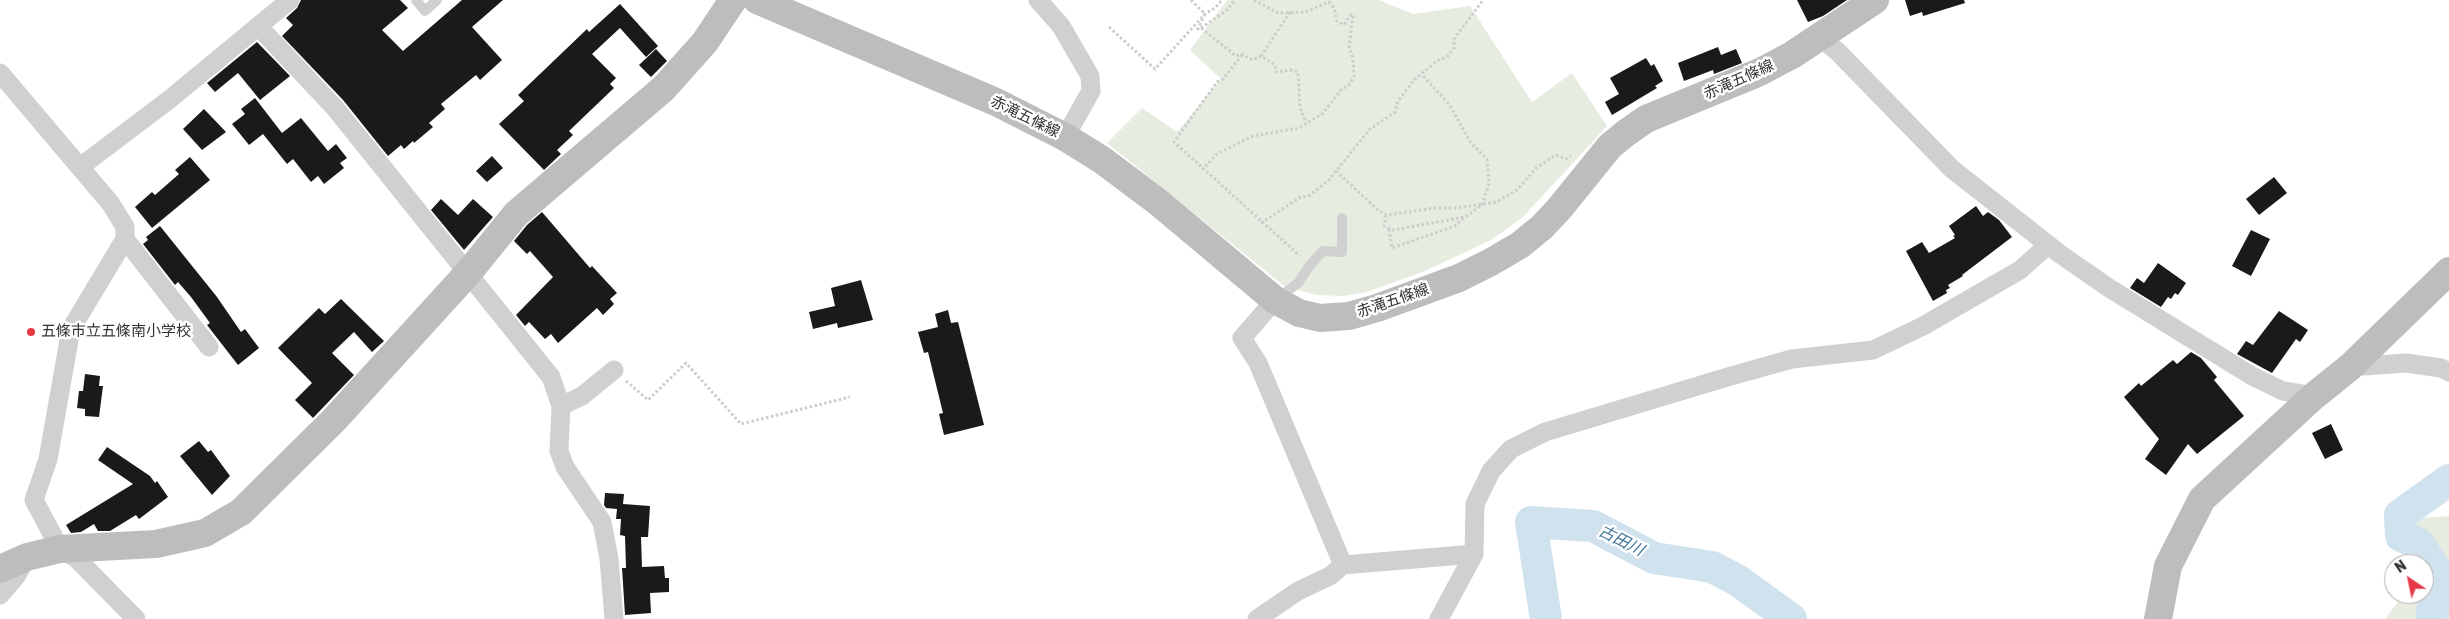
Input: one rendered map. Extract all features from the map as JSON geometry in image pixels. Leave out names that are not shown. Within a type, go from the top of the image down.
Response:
[{"type":"street","points":[[80,167],[170,99],[290,0]]},
{"type":"street","points":[[0,569],[27,557],[60,549],[156,544],[204,533],[241,512],[334,420],[468,272],[516,214],[664,88],[705,42],[733,0]]},
{"type":"street","name":"赤滝五條線","points":[[757,0],[996,102],[1065,137],[1102,160],[1158,202],[1276,300],[1299,312],[1320,318],[1349,316],[1377,308],[1460,278],[1520,245],[1542,227],[1559,209],[1610,146],[1646,119],[1760,72],[1819,37],[1875,0]]},
{"type":"street","points":[[1038,0],[1061,26],[1090,76],[1091,91],[1065,137]]},
{"type":"street","points":[[258,26],[335,108],[551,377],[562,406],[558,451],[565,467],[602,522],[609,559],[614,619]]},
{"type":"street","points":[[1819,37],[1837,51],[1952,169],[2048,245],[2109,288],[2252,376],[2283,391],[2314,396]]},
{"type":"street","points":[[0,74],[111,204],[125,227],[125,239],[71,329],[48,459],[34,500],[60,549],[76,558],[136,619]]},
{"type":"street","points":[[125,239],[209,347]]},
{"type":"street","points":[[1439,619],[1474,554],[1475,504],[1491,471],[1512,449],[1546,432],[1730,376],[1792,359],[1873,350],[1923,326],[2020,270],[2048,245]]},
{"type":"street","points":[[2158,619],[2168,566],[2202,499],[2314,396],[2350,367],[2449,271]]},
{"type":"street","points":[[1276,300],[1242,338],[1258,363],[1343,565]]},
{"type":"street","points":[[2350,367],[2406,363],[2441,368],[2449,372]]},
{"type":"street","points":[[562,406],[582,396],[614,370]]},
{"type":"street","points":[[1257,619],[1298,591],[1330,576],[1343,565],[1474,554]]},
{"type":"street","points":[[0,595],[17,574],[27,557]]},
{"type":"lane","points":[[416,0],[426,11],[437,0]]},
{"type":"lane","points":[[1276,300],[1298,283],[1310,265],[1323,251],[1342,252],[1342,218]]},
{"type":"path","points":[[1191,0],[1205,14]]},
{"type":"path","points":[[1109,27],[1155,69],[1205,14],[1215,8],[1222,0]]},
{"type":"path","points":[[1201,28],[1226,11],[1235,0]]},
{"type":"path","points":[[1202,170],[1217,154],[1253,136],[1290,131],[1322,114],[1342,88],[1349,86],[1354,77],[1353,59],[1349,46],[1353,16],[1351,14],[1344,25],[1337,20],[1334,8],[1329,2],[1306,12],[1278,13],[1254,0]]},
{"type":"path","points":[[1261,223],[1328,181],[1370,129],[1395,112],[1398,102],[1414,80],[1436,61],[1448,56],[1454,48],[1454,39],[1482,0]]},
{"type":"path","points":[[1205,14],[1198,29],[1201,28],[1236,56],[1242,55],[1253,60],[1261,56],[1290,12]]},
{"type":"path","points":[[1242,55],[1223,79],[1217,82],[1174,142],[1202,170],[1244,204],[1261,223],[1310,265]]},
{"type":"path","points":[[1261,56],[1275,65],[1276,72],[1292,70],[1298,72],[1300,108],[1306,123]]},
{"type":"path","points":[[1389,229],[1392,248],[1455,226],[1482,205],[1490,177],[1487,159],[1471,143],[1449,104],[1422,75]]},
{"type":"path","points":[[1336,171],[1386,214],[1482,205],[1510,196],[1536,168],[1556,156],[1566,160],[1580,151],[1597,162]]},
{"type":"path","points":[[1386,214],[1384,226],[1389,229],[1407,228],[1465,218]]},
{"type":"path","points":[[614,370],[648,400],[686,363],[741,424],[850,397]]},
{"type":"shaded area","points":[[1227,0],[1379,0],[1413,14],[1470,6],[1532,102],[1572,73],[1607,126],[1523,217],[1491,240],[1425,271],[1367,292],[1342,296],[1316,295],[1284,286],[1107,143],[1142,108],[1177,132],[1221,79],[1190,50]]},
{"type":"shaded area","points":[[2449,516],[2449,619],[2385,619],[2396,604],[2434,604],[2434,554],[2408,554],[2409,519]]},
{"type":"building","points":[[301,0],[400,0],[408,8],[382,30],[403,51],[462,0],[503,0],[472,27],[502,60],[480,80],[476,75],[441,104],[445,109],[429,123],[433,127],[414,143],[413,141],[404,149],[401,145],[388,156],[343,100],[282,36],[293,25],[286,18],[297,8]]},
{"type":"building","points":[[1797,0],[1847,0],[1823,16],[1808,22]]},
{"type":"building","points":[[1905,0],[1964,0],[1965,3],[1923,16],[1922,12],[1910,16]]},
{"type":"building","points":[[620,4],[658,46],[646,57],[620,28],[592,54],[616,78],[610,84],[614,88],[569,131],[573,135],[557,150],[561,154],[544,170],[499,124],[524,101],[518,95],[587,29],[589,32]]},
{"type":"building","points":[[257,42],[290,76],[260,100],[238,73],[215,92],[207,83]]},
{"type":"building","points":[[1718,47],[1721,55],[1736,49],[1742,63],[1714,74],[1713,70],[1684,81],[1678,63]]},
{"type":"building","points":[[656,49],[667,61],[651,77],[639,65]]},
{"type":"building","points":[[1646,58],[1651,66],[1654,64],[1663,81],[1655,86],[1657,88],[1612,115],[1605,102],[1619,94],[1610,78]]},
{"type":"building","points":[[255,98],[282,133],[301,118],[328,151],[336,144],[347,158],[340,163],[344,168],[324,184],[318,176],[311,182],[293,159],[287,164],[263,134],[249,145],[232,124],[245,114],[241,109]]},
{"type":"building","points":[[204,109],[226,132],[202,150],[183,129]]},
{"type":"building","points":[[492,156],[503,168],[487,182],[476,171]]},
{"type":"building","points":[[190,157],[210,180],[152,228],[135,207],[152,192],[155,195],[179,174],[175,170]]},
{"type":"building","points":[[2274,177],[2287,193],[2259,215],[2246,199]]},
{"type":"building","points":[[441,199],[458,215],[473,199],[493,217],[464,250],[431,210]]},
{"type":"building","points":[[1976,206],[1983,216],[1988,212],[1999,220],[2012,237],[1963,276],[1948,285],[1950,288],[1946,290],[1947,293],[1933,301],[1906,251],[1922,242],[1929,253],[1955,238],[1949,226]]},
{"type":"building","points":[[542,212],[590,268],[592,266],[617,293],[610,299],[614,304],[603,315],[597,308],[558,343],[551,334],[545,339],[529,322],[525,326],[516,315],[553,277],[530,251],[527,254],[514,241],[527,225]]},
{"type":"building","points":[[160,226],[217,297],[241,332],[245,329],[259,348],[238,365],[207,325],[210,323],[191,297],[178,282],[175,285],[143,244],[148,240],[146,237]]},
{"type":"building","points":[[2251,230],[2270,239],[2251,276],[2232,266]]},
{"type":"building","points":[[2158,263],[2186,283],[2178,295],[2175,293],[2171,299],[2168,297],[2161,307],[2130,288],[2137,278],[2144,283]]},
{"type":"building","points":[[861,280],[873,320],[838,328],[837,323],[813,329],[809,312],[835,306],[831,288]]},
{"type":"building","points":[[341,299],[384,341],[372,352],[354,332],[332,353],[354,375],[313,418],[295,400],[312,383],[278,348],[319,308],[325,314]]},
{"type":"building","points":[[948,310],[951,323],[958,322],[984,425],[944,435],[939,414],[943,413],[928,352],[924,353],[918,332],[938,327],[935,314]]},
{"type":"building","points":[[2279,311],[2308,330],[2300,342],[2296,339],[2272,373],[2237,354],[2246,341],[2253,345]]},
{"type":"building","points":[[2191,352],[2201,358],[2217,377],[2214,380],[2244,416],[2197,454],[2188,444],[2166,475],[2145,459],[2159,439],[2124,397],[2139,383],[2141,386],[2173,360],[2177,364]]},
{"type":"building","points":[[85,374],[100,376],[99,386],[103,386],[99,417],[85,416],[85,409],[77,408],[79,391],[83,391]]},
{"type":"building","points":[[2331,424],[2343,450],[2325,459],[2312,433]]},
{"type":"building","points":[[199,441],[208,452],[211,450],[230,476],[212,495],[180,456]]},
{"type":"building","points":[[107,447],[150,476],[155,483],[157,481],[168,497],[139,519],[136,515],[110,531],[98,531],[94,524],[81,532],[71,533],[66,525],[133,484],[98,460]]},
{"type":"building","points":[[605,493],[624,494],[623,504],[650,506],[648,537],[641,537],[642,567],[664,566],[665,578],[669,578],[669,592],[650,593],[651,613],[625,615],[622,568],[626,568],[625,536],[620,535],[621,519],[616,519],[617,509],[606,508],[604,505]]},
{"type":"waterway","name":"古田川","points":[[2431,619],[2432,610],[2445,585],[2418,543],[2401,536],[2400,515],[2449,480]]},
{"type":"waterway","name":"古田川","points":[[1546,619],[1531,522],[1593,526],[1654,558],[1712,567],[1737,580],[1791,619]]},
{"type":"place","name":"五條市立五條南小学校","points":[[31,332]]}]
